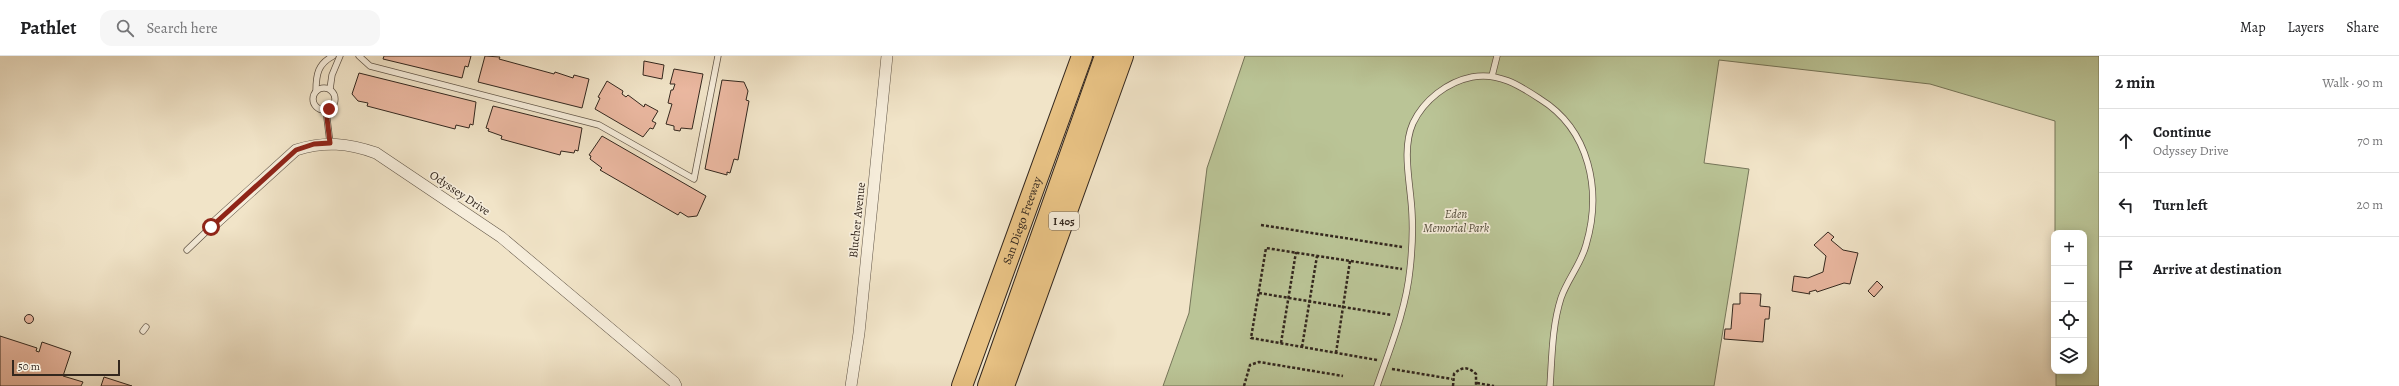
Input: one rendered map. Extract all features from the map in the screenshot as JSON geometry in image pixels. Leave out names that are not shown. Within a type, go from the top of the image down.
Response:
[{"type":"highway","name":"San Diego Freeway","points":[[962,385],[1082,56]]},
{"type":"highway","points":[[988,386],[1105,56]]},
{"type":"highway","name":"I 405","points":[[1004,386],[1123,56]]},
{"type":"street","name":"Blucher Avenue","points":[[851,386],[859,333],[887,56]]},
{"type":"street","name":"Odyssey Drive","points":[[211,227],[296,150],[314,144],[330,143],[355,145],[376,153],[501,237],[674,382],[676,386]]},
{"type":"lane","points":[[333,56],[325,60],[318,69],[316,91],[312,97],[314,104],[318,109],[326,110],[332,106],[335,99],[330,89],[332,75],[340,56]]},
{"type":"lane","points":[[359,56],[370,66],[599,125],[694,179],[718,56]]},
{"type":"lane","points":[[1492,76],[1497,56]]},
{"type":"lane","points":[[1377,386],[1400,316],[1410,271],[1412,215],[1408,157],[1412,126],[1419,110],[1433,96],[1453,84],[1466,79],[1492,76],[1516,83],[1544,101],[1570,124],[1583,146],[1591,170],[1591,224],[1586,247],[1561,298],[1552,343],[1550,386]]},
{"type":"lane","points":[[316,91],[322,88],[330,89]]},
{"type":"lane","points":[[326,110],[330,143]]},
{"type":"lane","points":[[187,250],[211,227]]},
{"type":"path","points":[[1261,224],[1412,248]]},
{"type":"path","points":[[1410,271],[1266,248],[1251,338],[1336,353],[1452,379]]},
{"type":"path","points":[[1282,344],[1296,252]]},
{"type":"path","points":[[1302,347],[1317,256]]},
{"type":"path","points":[[1336,353],[1350,261]]},
{"type":"path","points":[[1258,293],[1400,316]]},
{"type":"path","points":[[1244,386],[1250,365],[1259,362],[1343,376]]},
{"type":"path","points":[[1453,386],[1452,379],[1457,371],[1468,368],[1476,374],[1476,385],[1494,386]]},
{"type":"green space","name":"Eden Memorial Park","points":[[1245,56],[2099,56],[2099,386],[2056,386],[2056,374],[2087,374],[2087,230],[2055,230],[2055,121],[1930,84],[1719,60],[1704,163],[1749,169],[1714,386],[1163,386],[1189,313],[1207,168]]},
{"type":"building","points":[[384,56],[471,56],[468,67],[465,66],[462,78],[383,59]]},
{"type":"building","points":[[485,56],[500,57],[499,59],[554,74],[555,72],[573,78],[574,75],[589,79],[582,108],[478,82]]},
{"type":"building","points":[[644,61],[664,65],[662,79],[643,75]]},
{"type":"building","points":[[674,69],[703,74],[692,129],[681,128],[680,131],[674,130],[674,126],[666,124],[672,104],[668,103],[671,90],[673,90],[675,84],[670,84]]},
{"type":"building","points":[[359,73],[476,102],[473,125],[470,124],[469,128],[456,125],[455,129],[367,106],[368,103],[358,101],[352,94]]},
{"type":"building","points":[[722,80],[744,82],[748,91],[746,100],[749,101],[738,160],[734,159],[730,173],[727,172],[727,175],[705,169]]},
{"type":"building","points":[[607,81],[623,91],[622,94],[626,97],[628,95],[644,107],[645,104],[658,111],[652,121],[656,123],[653,129],[650,128],[643,137],[595,109],[600,98],[598,97]]},
{"type":"building","points":[[493,106],[582,128],[578,151],[575,150],[574,153],[561,151],[560,155],[501,139],[502,136],[488,131],[489,129],[486,128]]},
{"type":"building","points":[[602,136],[706,196],[697,216],[688,217],[680,212],[678,215],[600,170],[602,168],[590,159],[591,156],[589,155]]},
{"type":"building","points":[[1828,232],[1834,237],[1831,240],[1843,250],[1858,253],[1850,284],[1844,283],[1817,292],[1816,290],[1809,292],[1810,294],[1792,291],[1794,276],[1808,278],[1823,272],[1826,256],[1814,245]]},
{"type":"building","points":[[1877,281],[1883,287],[1874,297],[1868,291]]},
{"type":"building","points":[[1740,293],[1761,294],[1760,306],[1770,307],[1769,319],[1765,319],[1763,342],[1724,339],[1725,329],[1731,329],[1733,304],[1740,304]]},
{"type":"building","points":[[29,314],[34,319],[29,324],[24,319]]},
{"type":"building","points":[[0,336],[37,348],[36,351],[39,352],[42,342],[71,352],[63,376],[83,382],[81,386],[0,386]]},
{"type":"building","points":[[104,377],[132,386],[101,386]]},
{"type":"route","points":[[211,227],[296,150],[314,144],[330,143],[326,110],[329,109]]}]
